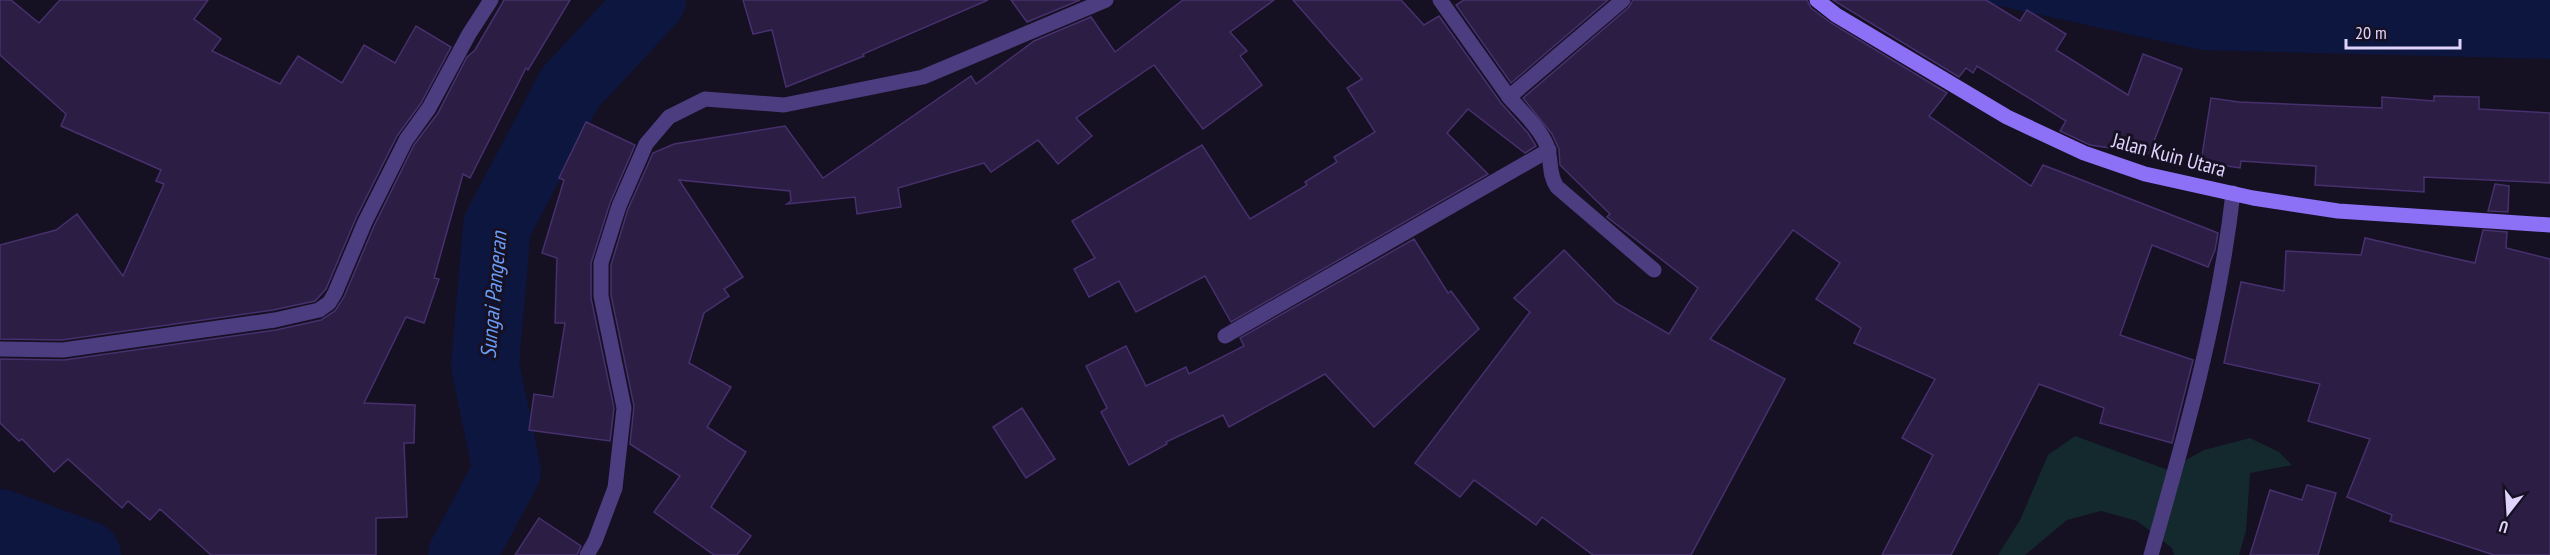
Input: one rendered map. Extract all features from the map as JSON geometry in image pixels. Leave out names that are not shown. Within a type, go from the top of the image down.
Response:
[{"type":"street","points":[[0,349],[63,350],[275,320],[319,310],[329,303],[365,222],[406,140],[429,108],[469,34],[491,0]]},
{"type":"street","points":[[587,555],[595,541],[615,488],[624,408],[601,296],[601,263],[619,207],[646,144],[669,117],[705,99],[784,105],[923,77],[1106,0]]},
{"type":"street","points":[[1440,0],[1509,97],[1544,139],[1549,150],[1550,172],[1557,187],[1654,270]]},
{"type":"street","points":[[1509,97],[1623,0]]},
{"type":"street","name":"Jalan Kuin Utara","points":[[1817,0],[1836,15],[2007,117],[2084,153],[2145,174],[2253,198],[2338,211],[2550,225]]},
{"type":"street","points":[[1225,336],[1549,150]]},
{"type":"street","points":[[2151,555],[2197,390],[2225,262],[2234,193]]},
{"type":"green space","points":[[2075,436],[2168,470],[2204,450],[2250,438],[2279,452],[2292,465],[2250,473],[2246,531],[2239,555],[2174,555],[2172,548],[2137,521],[2101,511],[2067,520],[2025,555],[1998,555],[2020,520],[2048,455]]},
{"type":"water","points":[[1972,0],[2550,0],[2550,59],[2202,50]]},
{"type":"building","points":[[0,0],[11,0],[39,23],[60,0],[208,0],[194,19],[221,39],[212,51],[280,84],[298,56],[342,83],[364,45],[395,63],[416,26],[451,47],[421,103],[397,136],[356,218],[326,289],[315,301],[273,310],[62,340],[0,339],[0,245],[56,230],[77,214],[123,276],[164,184],[156,181],[161,170],[61,126],[66,114],[0,55]]},
{"type":"building","points":[[504,0],[570,0],[528,70],[526,68],[470,178],[463,174],[434,278],[439,279],[424,323],[406,317],[364,403],[415,405],[414,443],[404,443],[407,517],[376,518],[376,555],[211,555],[160,509],[150,520],[128,501],[122,508],[68,459],[54,472],[22,439],[19,441],[0,423],[0,359],[64,360],[276,330],[321,320],[335,311],[344,297],[374,226],[414,145],[438,113],[467,57],[475,50]]},
{"type":"building","points":[[743,0],[988,0],[863,54],[864,56],[786,87],[772,30],[753,34]]},
{"type":"building","points":[[1011,0],[1080,0],[1027,22]]},
{"type":"building","points":[[1183,0],[1274,0],[1230,32],[1247,51],[1240,56],[1262,85],[1203,129],[1154,65],[1076,118],[1092,136],[1058,164],[1038,140],[991,172],[984,163],[898,188],[901,207],[857,214],[855,197],[787,204],[791,201],[790,191],[679,180],[743,277],[724,289],[729,296],[704,313],[689,363],[731,387],[707,427],[746,452],[711,507],[751,536],[737,555],[714,555],[654,512],[680,476],[630,444],[634,406],[611,295],[611,265],[628,209],[653,153],[674,144],[785,126],[823,178],[971,76],[976,84],[1034,41],[1091,17],[1115,52]]},
{"type":"building","points":[[1293,0],[1401,0],[1424,25],[1439,16],[1501,103],[1528,133],[1536,146],[1525,153],[1468,109],[1447,133],[1488,174],[1231,322],[1205,276],[1136,312],[1119,281],[1089,297],[1074,269],[1095,258],[1072,221],[1202,145],[1250,219],[1307,185],[1305,182],[1337,162],[1334,157],[1375,132],[1347,88],[1362,79]]},
{"type":"building","points":[[1464,0],[1608,0],[1511,83],[1456,5]]},
{"type":"building","points":[[1633,0],[1807,0],[1811,8],[1831,23],[1947,93],[1929,116],[2031,186],[2043,165],[2218,233],[2215,250],[2208,267],[2152,245],[2120,335],[2193,360],[2172,443],[2100,423],[2104,408],[2039,384],[1951,555],[1882,555],[1933,455],[1902,438],[1935,379],[1854,343],[1861,328],[1816,299],[1840,263],[1793,230],[1710,339],[1785,379],[1691,555],[1593,555],[1542,517],[1536,525],[1474,480],[1460,497],[1415,463],[1530,312],[1514,298],[1564,250],[1616,303],[1669,334],[1698,288],[1607,217],[1610,214],[1560,165],[1559,149],[1552,134],[1523,98],[1629,7]]},
{"type":"building","points":[[1833,0],[1986,0],[2020,21],[2027,10],[2066,34],[2056,50],[2128,95],[2143,54],[2182,69],[2149,154],[2090,145],[2060,131],[2066,121],[1977,66],[1973,73],[1966,68],[1959,77]]},
{"type":"building","points":[[2434,96],[2479,97],[2479,109],[2550,113],[2550,183],[2424,177],[2424,192],[2315,185],[2316,166],[2241,161],[2240,168],[2201,162],[2211,98],[2239,102],[2382,108],[2382,97],[2434,101]]},
{"type":"building","points":[[586,122],[635,145],[610,203],[591,263],[591,298],[614,408],[610,441],[529,430],[534,394],[553,397],[565,323],[555,323],[557,258],[542,253],[564,180],[559,178]]},
{"type":"building","points":[[2495,184],[2509,186],[2508,212],[2488,211]]},
{"type":"building","points":[[2483,230],[2507,232],[2506,248],[2550,259],[2550,555],[2494,555],[2390,521],[2392,515],[2347,497],[2370,439],[2308,421],[2320,384],[2224,363],[2241,282],[2284,291],[2286,251],[2361,255],[2365,238],[2475,263]]},
{"type":"building","points":[[1414,239],[1448,293],[1451,291],[1479,329],[1374,427],[1325,374],[1229,427],[1223,415],[1166,442],[1167,444],[1129,465],[1101,412],[1107,408],[1086,366],[1126,346],[1146,386],[1186,367],[1189,374],[1244,346],[1240,338]]},
{"type":"building","points":[[1022,408],[1055,459],[1026,478],[993,427]]},
{"type":"building","points":[[2307,485],[2336,493],[2318,555],[2250,555],[2270,490],[2302,500]]},
{"type":"building","points":[[539,518],[581,546],[577,555],[515,555]]},
{"type":"waterway","name":"Sungai Pangeran","points":[[462,555],[507,471],[485,365],[497,226],[570,88],[652,0]]},
{"type":"waterway","name":"Sungai Pangeran","points":[[0,523],[87,555]]}]
